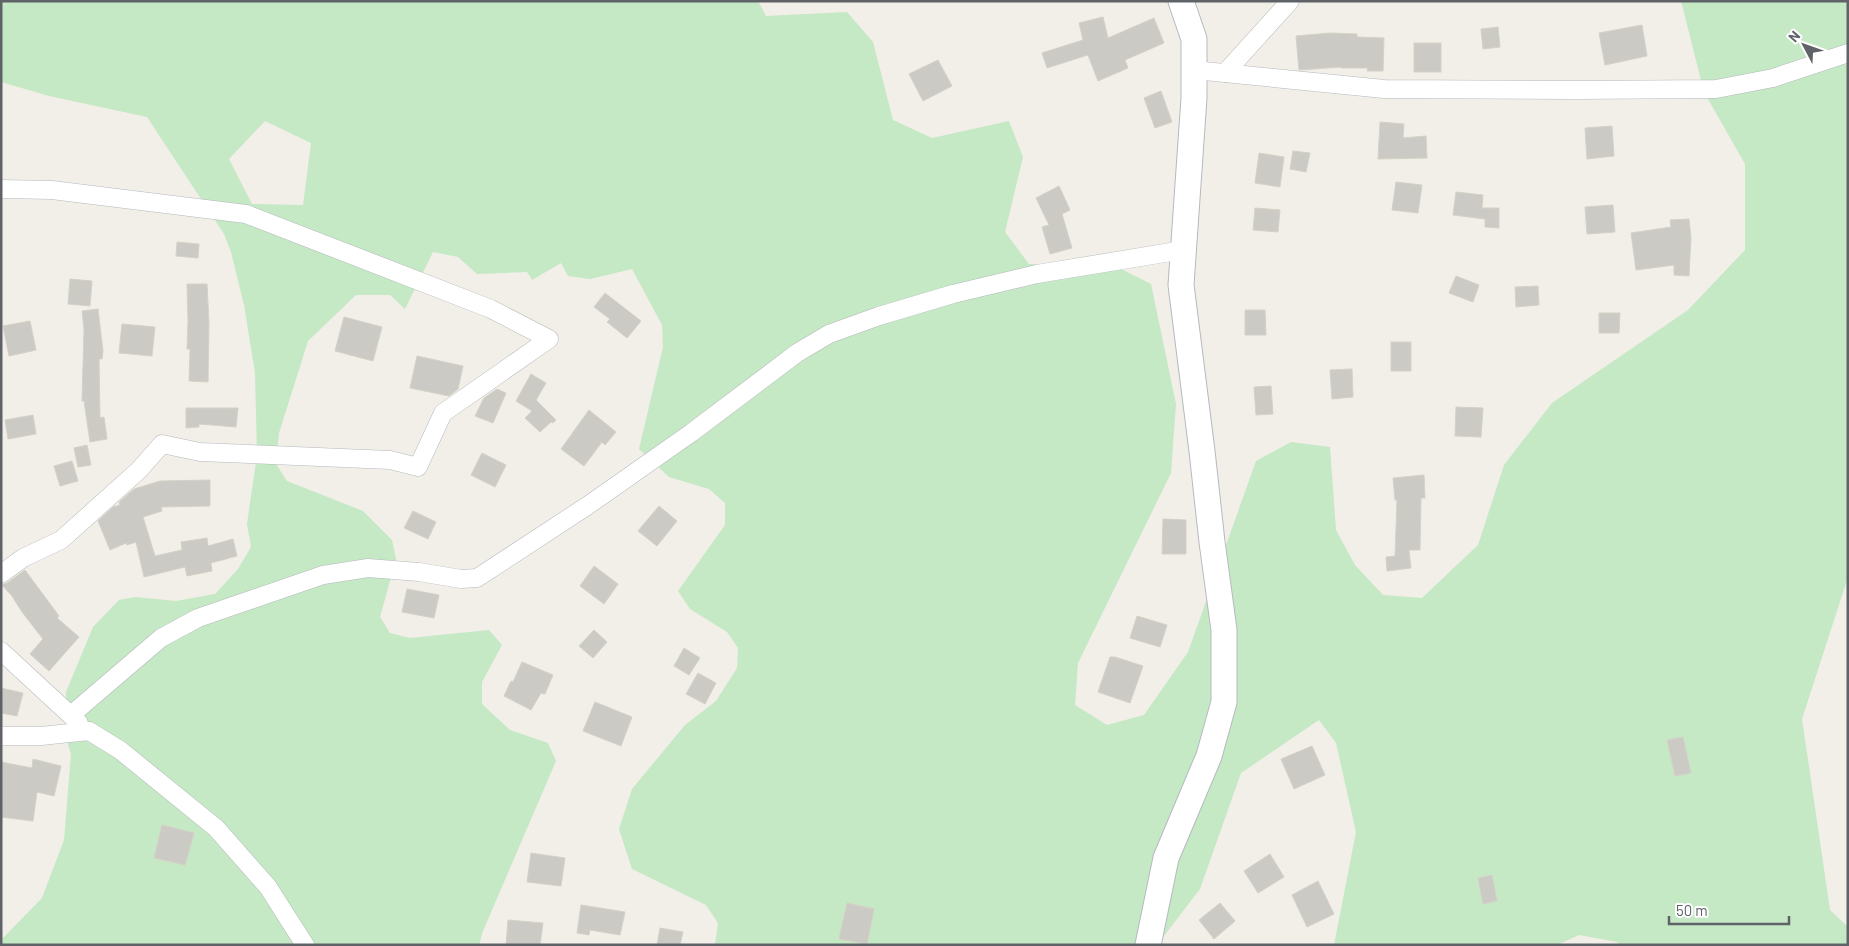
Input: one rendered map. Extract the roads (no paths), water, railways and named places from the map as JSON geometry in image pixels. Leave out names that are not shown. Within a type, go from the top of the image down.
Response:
[{"type":"street","points":[[1148,945],[1166,858],[1209,756],[1224,702],[1224,630],[1181,285],[1194,98],[1194,39],[1181,1]]},
{"type":"street","points":[[1225,73],[1290,1]]},
{"type":"street","points":[[1194,70],[1384,89],[1716,89],[1773,78],[1848,54]]},
{"type":"street","points":[[1,189],[52,190],[246,214],[491,309],[549,339],[442,413],[418,467],[390,460],[200,452],[162,444],[139,470],[60,540],[23,558],[1,574]]},
{"type":"street","points":[[71,716],[160,638],[198,618],[314,578],[368,568],[419,572],[461,579],[477,578],[587,506],[691,433],[797,353],[829,334],[879,316],[953,294],[1037,274],[1183,250]]},
{"type":"street","points":[[1,651],[89,731],[120,750],[216,828],[268,887],[305,945]]},
{"type":"street","points":[[1,736],[41,736],[89,731]]}]
